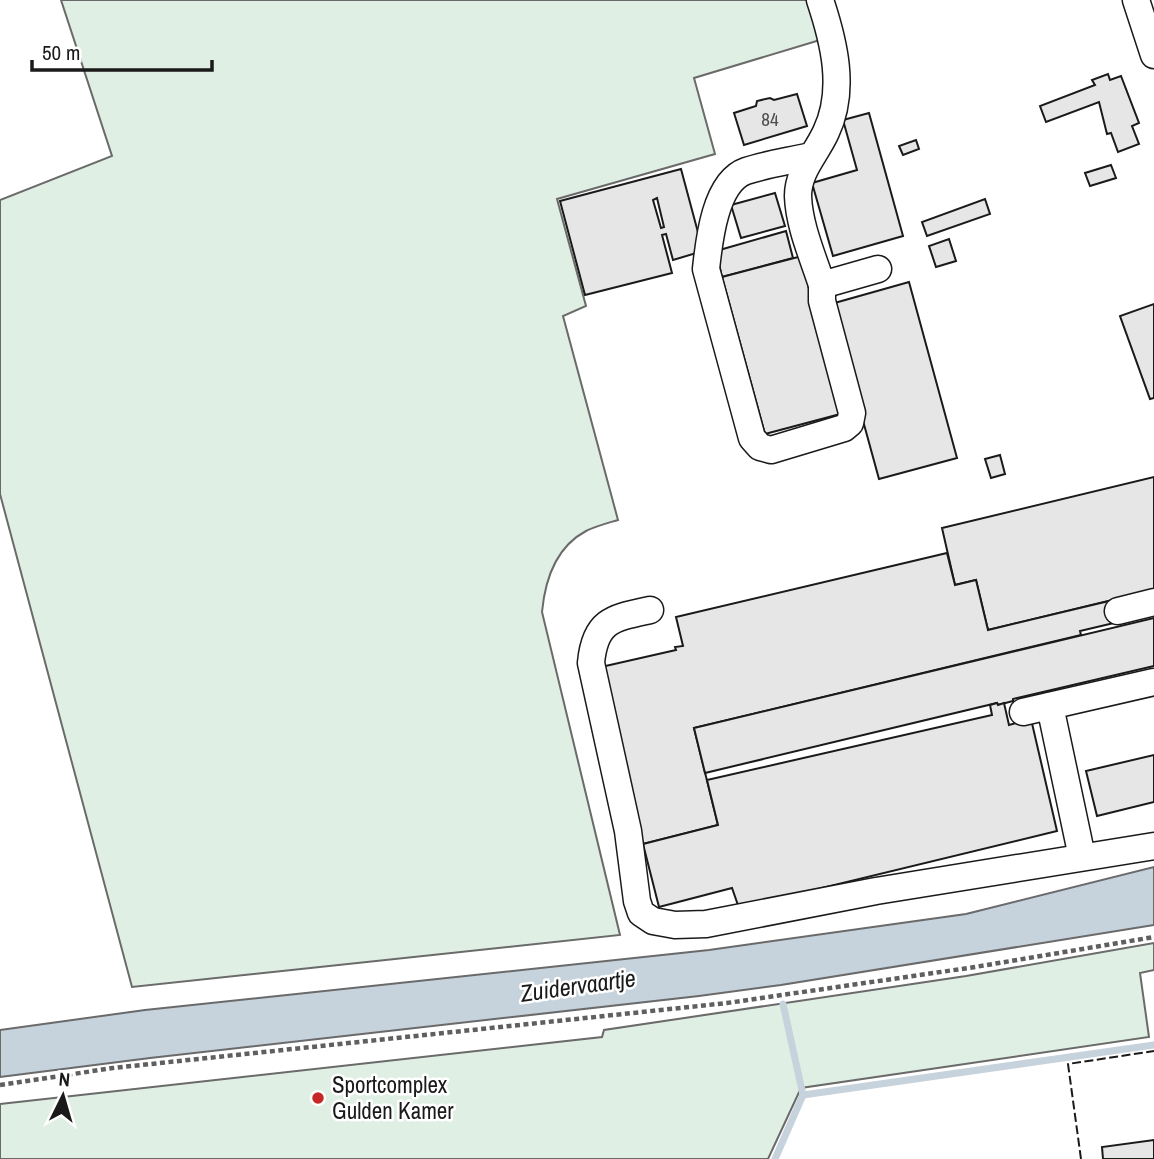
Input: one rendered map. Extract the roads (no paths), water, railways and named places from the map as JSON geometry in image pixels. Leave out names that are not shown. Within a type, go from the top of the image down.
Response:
[{"type":"street","points":[[811,156],[744,172],[730,184],[720,200],[709,245],[706,269],[752,438],[760,447],[771,450],[844,428],[850,423],[852,413],[822,301],[822,285],[801,217],[798,195],[802,174],[832,116],[835,53],[820,0]]},
{"type":"street","points":[[1136,0],[1154,55]]},
{"type":"street","points":[[822,285],[878,270]]},
{"type":"street","points":[[1118,611],[1154,602]]},
{"type":"street","points":[[650,610],[616,617],[601,628],[593,645],[591,663],[628,831],[636,901],[641,913],[653,921],[675,925],[706,924],[876,891],[1154,846]]},
{"type":"street","points":[[1023,712],[1154,682]]},
{"type":"street","points":[[1050,706],[1082,857]]},
{"type":"water","name":"Zuidervaartje","points":[[1154,867],[1154,925],[699,996],[0,1077],[0,1030],[145,1010],[709,950],[966,914]]},
{"type":"waterway","points":[[783,1004],[803,1095],[1154,1045]]},
{"type":"waterway","points":[[775,1159],[803,1095]]},
{"type":"place","name":"Sportcomplex Gulden Kamer","points":[[318,1098]]}]
